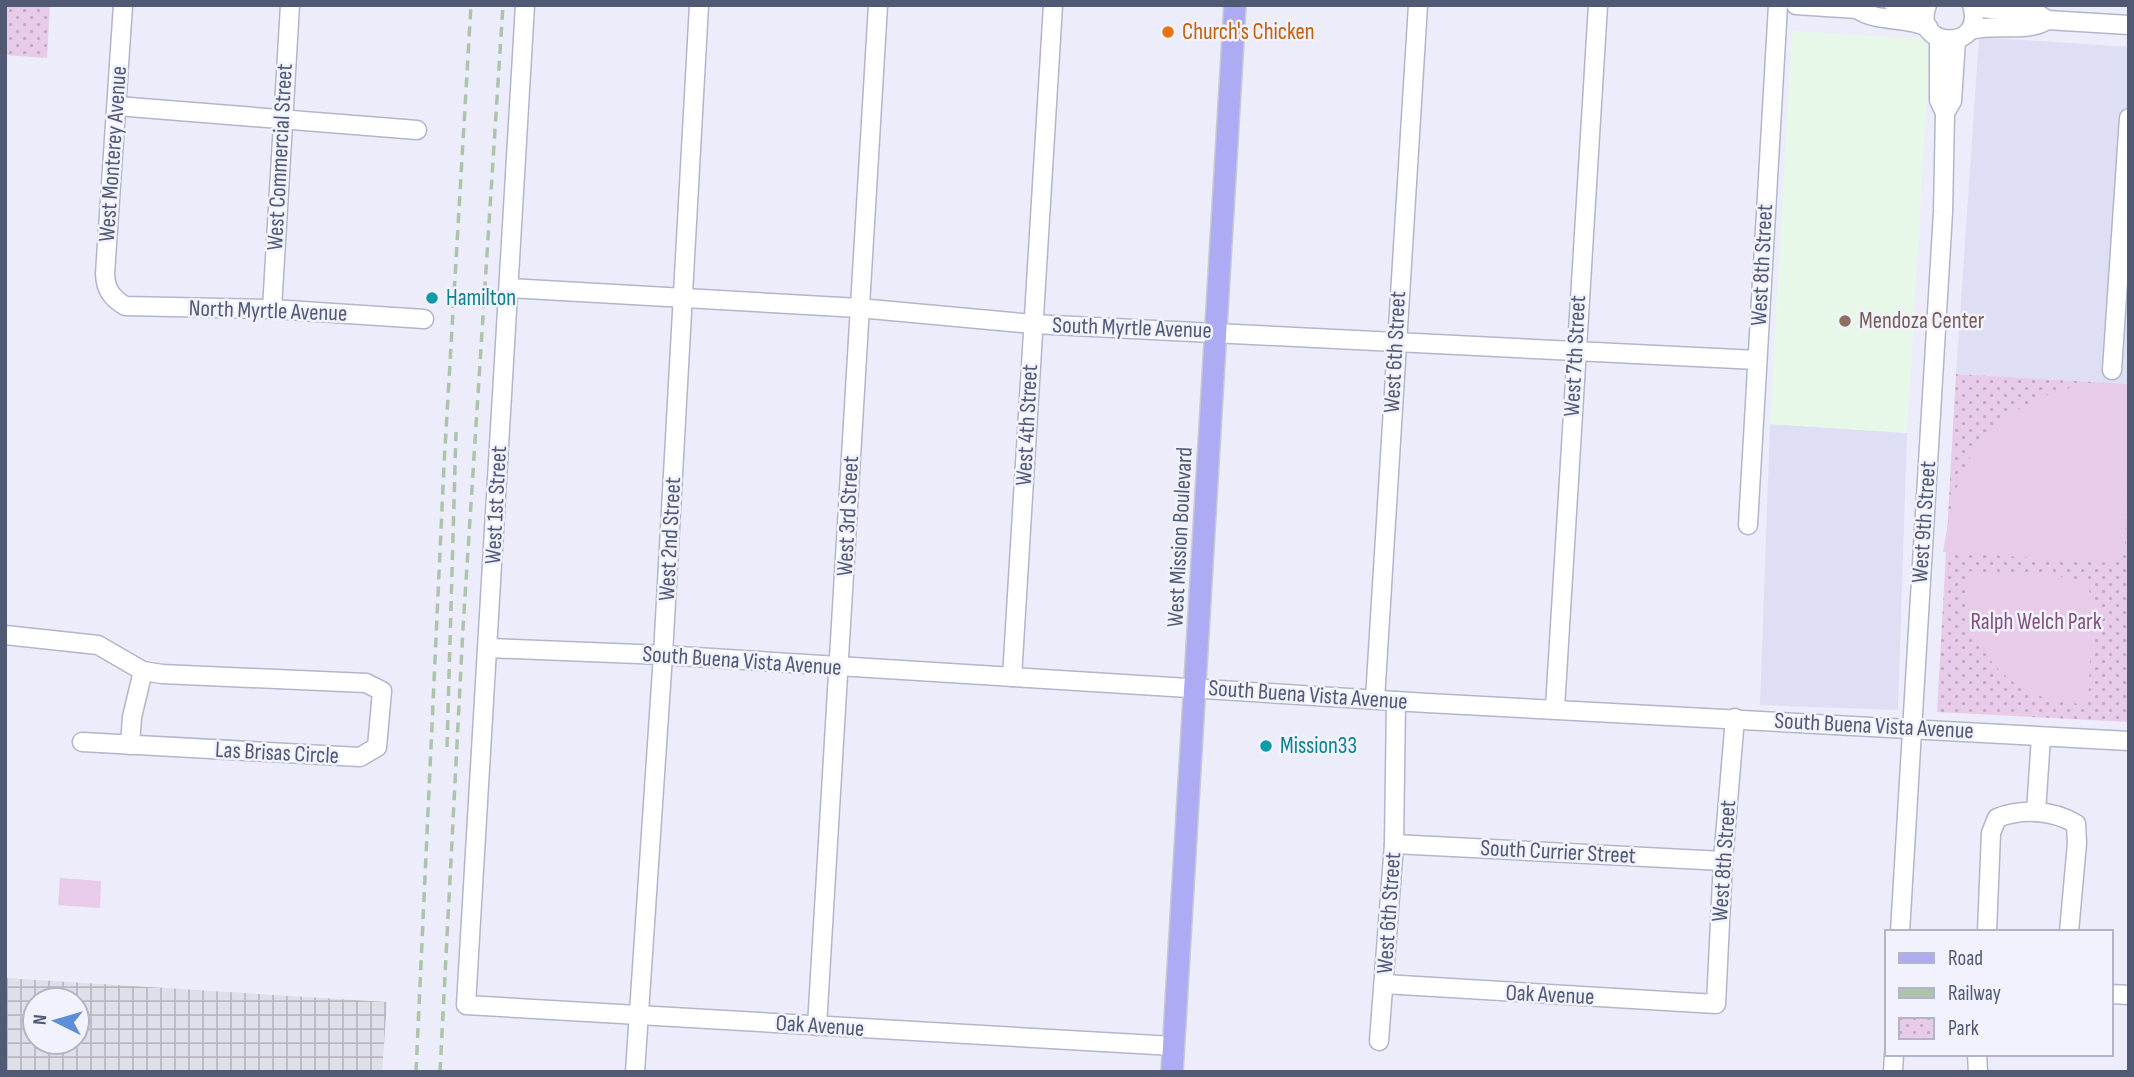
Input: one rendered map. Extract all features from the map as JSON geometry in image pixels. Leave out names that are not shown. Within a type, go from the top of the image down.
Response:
[{"type":"main road","name":"West Mission Boulevard","points":[[1172,1072],[1219,331],[1235,5]]},
{"type":"street","name":"West Monterey Avenue","points":[[115,299],[106,288],[105,274],[123,5]]},
{"type":"street","name":"West Commercial Street","points":[[272,309],[290,5]]},
{"type":"street","name":"West 1st Street","points":[[467,1005],[526,5]]},
{"type":"street","name":"West 2nd Street","points":[[635,1072],[663,655],[699,5]]},
{"type":"street","name":"West 3rd Street","points":[[817,1026],[878,5]]},
{"type":"street","name":"West 4th Street","points":[[1012,677],[1053,5]]},
{"type":"street","name":"West 6th Street","points":[[1375,699],[1395,342],[1418,5]]},
{"type":"street","name":"West 7th Street","points":[[1555,708],[1598,5]]},
{"type":"street","name":"West 8th Street","points":[[1748,524],[1778,5]]},
{"type":"street","points":[[1796,5],[1861,7],[1869,17],[1913,20],[1948,34],[1989,25],[2036,27],[2047,20]]},
{"type":"street","points":[[1894,5],[1918,5]]},
{"type":"street","points":[[1927,5],[1925,19],[1948,34]]},
{"type":"street","points":[[1948,34],[1975,15],[1973,6],[2038,14],[2047,20],[2129,25]]},
{"type":"street","name":"West 9th Street","points":[[1900,930],[1942,225],[1945,113],[1952,101],[1948,34]]},
{"type":"street","points":[[117,106],[282,117],[417,130]]},
{"type":"street","points":[[2112,370],[2129,118]]},
{"type":"street","name":"South Myrtle Avenue","points":[[509,288],[859,308],[1033,324],[1219,331],[1757,360]]},
{"type":"street","name":"North Myrtle Avenue","points":[[115,299],[125,306],[272,309],[424,319]]},
{"type":"street","name":"Las Brisas Circle","points":[[5,635],[98,645],[143,670],[366,683],[382,691],[377,747],[360,757],[82,742]]},
{"type":"street","name":"South Buena Vista Avenue","points":[[488,648],[663,655],[1396,701],[1911,727],[2129,741]]},
{"type":"street","points":[[130,745],[132,717],[143,670]]},
{"type":"street","name":"West 6th Street","points":[[1379,1041],[1394,844],[1396,701]]},
{"type":"street","name":"West 8th Street","points":[[1716,1004],[1723,861],[1735,718]]},
{"type":"street","points":[[2036,812],[2041,737]]},
{"type":"street","points":[[1987,930],[1991,833],[1997,818],[2012,812],[2063,816],[2076,824],[2077,843],[2069,930]]},
{"type":"street","name":"South Currier Street","points":[[1394,844],[1723,861]]},
{"type":"street","name":"Oak Avenue","points":[[1384,984],[1716,1004]]},
{"type":"street","name":"Oak Avenue","points":[[467,1005],[1173,1046]]},
{"type":"shaded area","name":"Mendoza Center","points":[[1792,31],[1927,39],[1930,43],[1907,433],[1770,424]]},
{"type":"shaded area","points":[[1979,37],[2129,47],[2129,384],[1956,374]]},
{"type":"shaded area","points":[[1770,424],[1907,433],[1898,710],[1760,705]]},
{"type":"shaded area","points":[[5,978],[387,1002],[382,1072],[5,1072]]},
{"type":"green space","points":[[5,5],[50,5],[47,58],[5,55]]},
{"type":"green space","name":"Ralph Welch Park","points":[[1956,374],[2129,384],[2129,722],[1937,712]]},
{"type":"green space","points":[[2129,384],[2125,552],[2111,563],[1943,552],[1961,477],[1972,454],[1992,429],[2019,409],[2064,389]]},
{"type":"green space","points":[[1969,571],[2064,577],[2086,582],[2093,601],[2088,704],[2061,702],[2036,694],[2014,682],[1996,666],[1981,647],[1972,624],[1968,599]]},
{"type":"green space","points":[[60,878],[101,881],[100,908],[58,905]]},
{"type":"railway","points":[[416,1072],[444,465],[471,5]]},
{"type":"railway","points":[[440,1072],[463,628],[503,5]]},
{"type":"railway","points":[[447,747],[456,432]]},
{"type":"place","name":"Church's Chicken","points":[[1168,32]]},
{"type":"place","name":"Hamilton","points":[[432,298]]},
{"type":"place","name":"Mendoza Center","points":[[1845,321]]},
{"type":"place","name":"Mission33","points":[[1266,746]]}]
